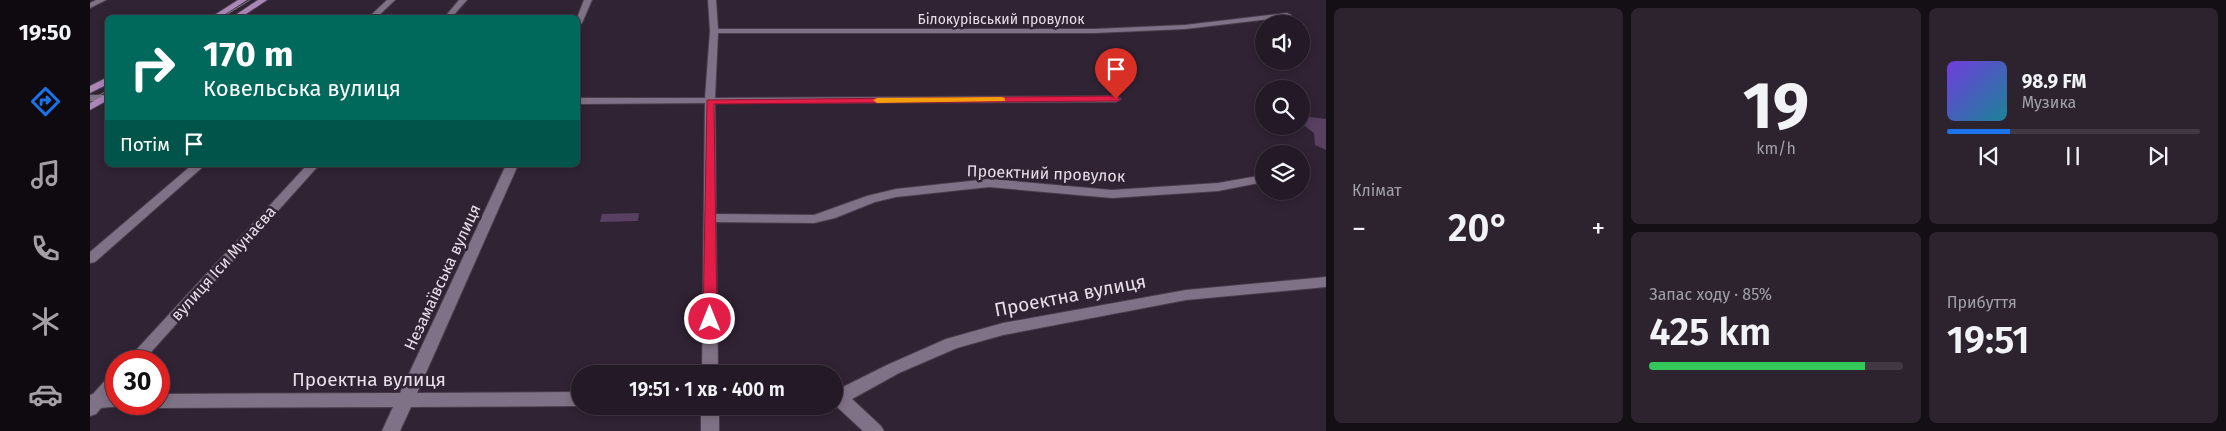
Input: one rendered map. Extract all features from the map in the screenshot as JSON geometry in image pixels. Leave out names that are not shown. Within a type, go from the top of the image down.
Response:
[{"type":"main road","points":[[218,15],[243,0]]},
{"type":"main road","points":[[239,15],[263,0]]},
{"type":"main road","points":[[90,90],[105,82]]},
{"type":"main road","points":[[90,106],[105,98]]},
{"type":"street","points":[[90,6],[102,0]]},
{"type":"street","points":[[374,15],[391,0]]},
{"type":"street","points":[[450,15],[463,0]]},
{"type":"street","points":[[580,18],[588,0]]},
{"type":"street","points":[[710,365],[710,101],[714,31],[712,0]]},
{"type":"street","name":"Білокурівський провулок","points":[[714,31],[1094,31],[1185,27],[1255,19]]},
{"type":"street","points":[[90,98],[105,97]]},
{"type":"street","points":[[580,102],[1116,99]]},
{"type":"street","points":[[90,258],[197,167]]},
{"type":"street","name":"вулиця Іси Мунаєва","points":[[144,350],[311,167]]},
{"type":"street","name":"Незамаївська вулиця","points":[[391,431],[511,167]]},
{"type":"street","name":"Проектний провулок","points":[[710,218],[814,219],[831,215],[871,199],[896,193],[982,184],[1084,194],[1112,194],[1218,187],[1255,180]]},
{"type":"street","name":"Проектна вулиця","points":[[843,395],[893,368],[952,343],[1003,329],[1186,295],[1326,282]]},
{"type":"street","points":[[92,404],[105,391]]},
{"type":"street","name":"Проектна вулиця","points":[[170,401],[571,399]]},
{"type":"street","points":[[92,404],[105,402]]},
{"type":"street","points":[[843,403],[875,431]]},
{"type":"street","points":[[710,415],[710,431]]},
{"type":"shaded area","points":[[1310,117],[1326,119],[1326,150],[1315,145],[1314,133],[1310,130]]},
{"type":"shaded area","points":[[639,213],[638,221],[600,222],[602,214]]},
{"type":"tram line","points":[[226,15],[250,0]]},
{"type":"tram line","points":[[90,101],[105,92]]},
{"type":"slow traffic","points":[[877,100],[1002,99]]},
{"type":"route","points":[[710,319],[710,101],[1116,99]]}]
